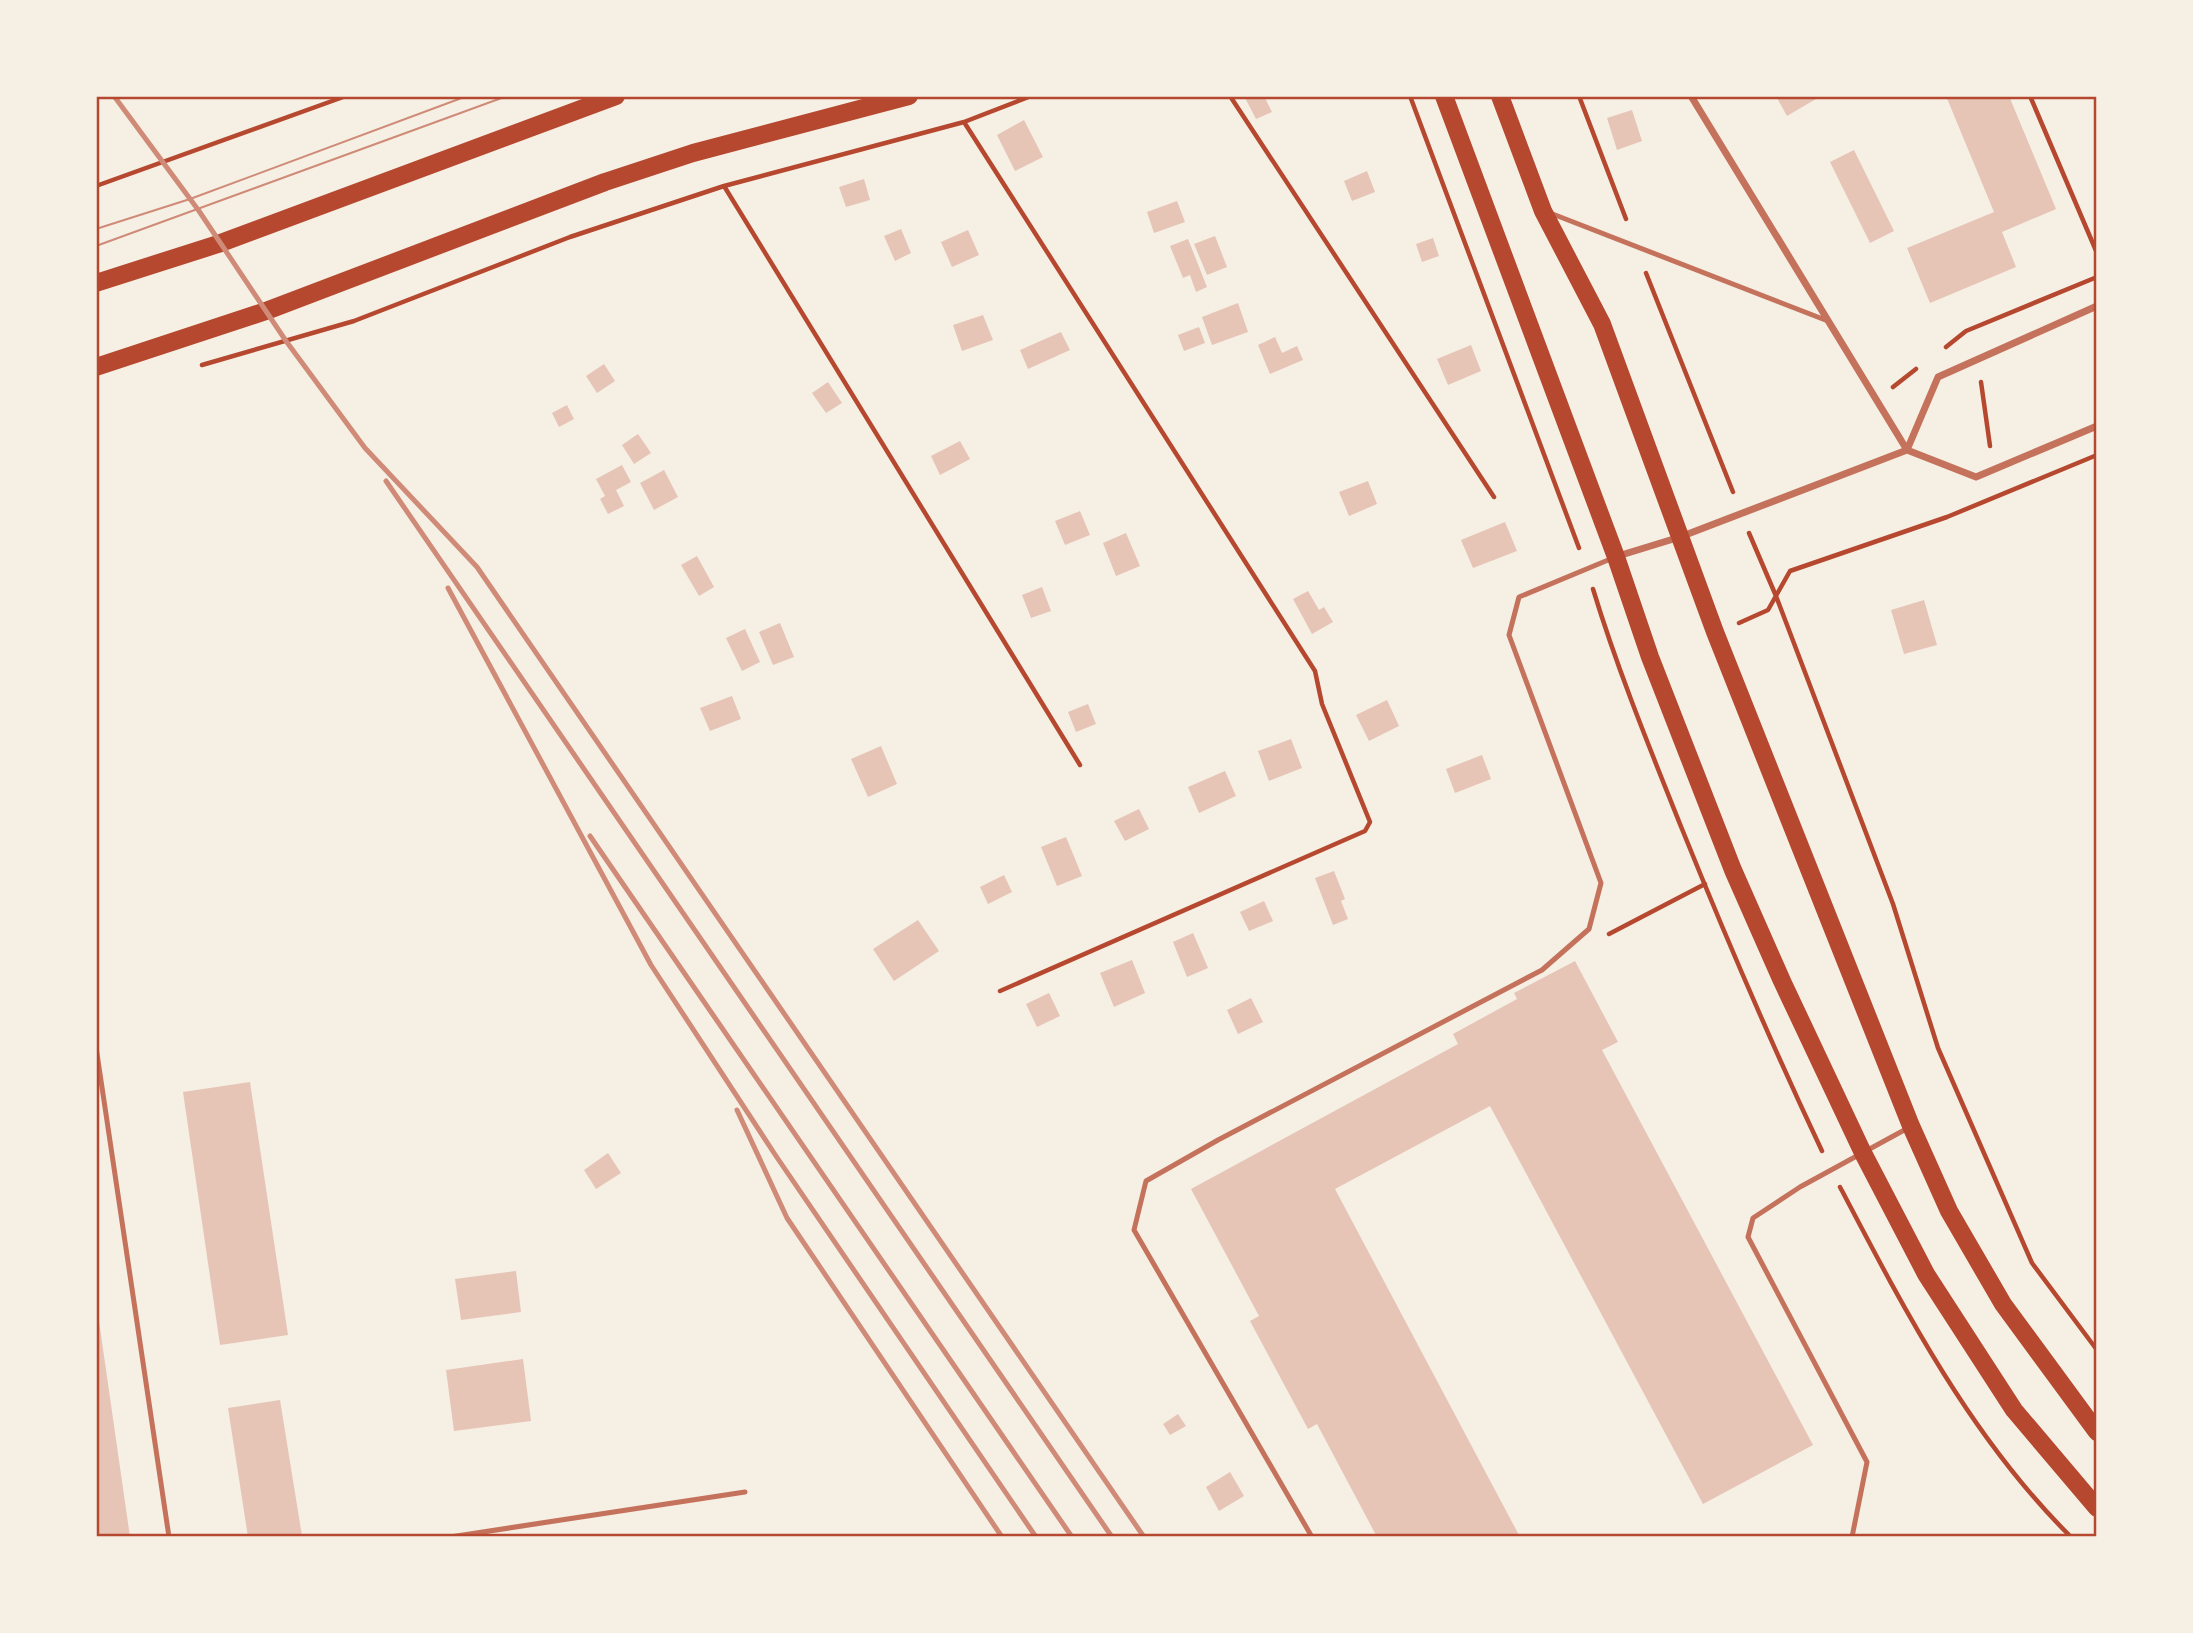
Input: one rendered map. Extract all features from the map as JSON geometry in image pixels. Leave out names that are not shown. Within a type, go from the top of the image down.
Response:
[{"type":"main road","points":[[96,283],[218,244],[616,96]]},
{"type":"main road","points":[[96,367],[266,312],[605,182],[694,153],[909,96]]},
{"type":"main road","points":[[1444,96],[1616,557],[1654,668],[1733,870],[1863,1153],[1926,1274],[1969,1345],[2014,1410],[2097,1508]]},
{"type":"main road","points":[[1500,96],[1543,211],[1602,324],[1680,537],[1910,1126],[1949,1211],[2003,1304],[2097,1432]]},
{"type":"street","points":[[1690,96],[1907,450],[1976,477],[2097,426]]},
{"type":"street","points":[[1616,557],[1680,537],[1907,450],[1938,377],[2097,306]]},
{"type":"lane","points":[[1543,211],[1635,244],[1828,321]]},
{"type":"lane","points":[[1312,1537],[1134,1230],[1146,1181],[1218,1140],[1542,970],[1589,929],[1601,883],[1509,635],[1519,597],[1616,557]]},
{"type":"lane","points":[[96,1047],[169,1537]]},
{"type":"lane","points":[[1852,1537],[1867,1462],[1748,1237],[1753,1219],[1800,1187],[1910,1126]]},
{"type":"lane","points":[[450,1537],[746,1492]]},
{"type":"path","points":[[96,186],[346,96]]},
{"type":"path","points":[[197,366],[354,321],[570,237],[724,186],[964,122],[1031,96]]},
{"type":"path","points":[[1230,96],[1494,498]]},
{"type":"path","points":[[1579,96],[1741,514],[1776,596],[1893,904],[1937,1048],[2032,1263],[2097,1350]]},
{"type":"path","points":[[2030,96],[2097,253]]},
{"type":"path","points":[[964,122],[1315,671],[1322,704],[1370,822],[1365,831],[1000,991]]},
{"type":"path","points":[[724,186],[1080,765]]},
{"type":"path","points":[[1966,331],[1978,357],[1994,470],[2005,494]]},
{"type":"path","points":[[1756,616],[1768,611],[1790,571],[2005,494],[2097,455]]},
{"type":"path","points":[[1600,939],[1705,884]]},
{"type":"building","points":[[1244,96],[1264,96],[1272,112],[1256,119]]},
{"type":"building","points":[[1776,96],[1821,96],[1787,116]]},
{"type":"building","points":[[1946,96],[2009,96],[2056,209],[2002,232],[2016,267],[1930,303],[1907,248],[1994,212]]},
{"type":"building","points":[[1632,110],[1642,141],[1617,150],[1607,118]]},
{"type":"building","points":[[1024,120],[1043,157],[1015,171],[997,135]]},
{"type":"building","points":[[1854,150],[1894,231],[1870,243],[1830,162]]},
{"type":"building","points":[[1367,171],[1375,192],[1352,201],[1344,181]]},
{"type":"building","points":[[864,179],[870,200],[846,207],[839,187]]},
{"type":"building","points":[[1177,201],[1185,222],[1154,233],[1147,212]]},
{"type":"building","points":[[901,229],[911,253],[895,261],[884,236]]},
{"type":"building","points":[[968,230],[979,255],[952,267],[941,242]]},
{"type":"building","points":[[1215,236],[1227,267],[1207,275],[1194,244]]},
{"type":"building","points":[[1433,238],[1439,256],[1422,262],[1416,244]]},
{"type":"building","points":[[1188,239],[1207,287],[1196,292],[1190,275],[1183,278],[1170,246]]},
{"type":"building","points":[[1238,303],[1248,332],[1212,345],[1202,317]]},
{"type":"building","points":[[983,315],[993,340],[962,351],[953,325]]},
{"type":"building","points":[[1199,327],[1205,343],[1184,351],[1178,335]]},
{"type":"building","points":[[1061,332],[1070,350],[1028,369],[1020,350]]},
{"type":"building","points":[[1275,337],[1282,353],[1297,346],[1303,360],[1270,374],[1258,345]]},
{"type":"building","points":[[1471,345],[1481,371],[1448,385],[1437,359]]},
{"type":"building","points":[[604,364],[615,381],[597,393],[586,376]]},
{"type":"building","points":[[828,382],[842,403],[826,413],[812,393]]},
{"type":"building","points":[[567,405],[574,419],[559,427],[552,413]]},
{"type":"building","points":[[638,434],[651,453],[634,464],[622,445]]},
{"type":"building","points":[[960,441],[970,459],[940,475],[931,456]]},
{"type":"building","points":[[622,465],[631,482],[616,490],[624,506],[608,514],[600,499],[605,496],[596,479]]},
{"type":"building","points":[[664,470],[678,497],[654,510],[640,483]]},
{"type":"building","points":[[1368,481],[1377,504],[1349,516],[1339,492]]},
{"type":"building","points":[[1080,511],[1090,535],[1065,545],[1055,521]]},
{"type":"building","points":[[1505,522],[1517,551],[1473,568],[1461,540]]},
{"type":"building","points":[[1126,533],[1140,566],[1116,576],[1103,543]]},
{"type":"building","points":[[697,556],[714,587],[699,596],[681,565]]},
{"type":"building","points":[[1042,587],[1051,611],[1031,618],[1022,595]]},
{"type":"building","points":[[1308,591],[1319,610],[1324,607],[1333,622],[1312,634],[1293,599]]},
{"type":"building","points":[[1924,600],[1937,645],[1904,654],[1891,610]]},
{"type":"building","points":[[780,623],[794,657],[773,665],[759,632]]},
{"type":"building","points":[[745,629],[760,662],[742,671],[726,638]]},
{"type":"building","points":[[732,696],[741,719],[710,731],[700,708]]},
{"type":"building","points":[[1387,700],[1399,726],[1369,741],[1356,715]]},
{"type":"building","points":[[1088,704],[1096,724],[1076,732],[1068,712]]},
{"type":"building","points":[[1291,739],[1302,768],[1269,781],[1258,751]]},
{"type":"building","points":[[881,746],[897,784],[868,797],[851,759]]},
{"type":"building","points":[[1482,755],[1491,779],[1455,793],[1446,769]]},
{"type":"building","points":[[1225,771],[1236,796],[1199,813],[1188,787]]},
{"type":"building","points":[[1139,809],[1149,829],[1125,841],[1114,821]]},
{"type":"building","points":[[1066,837],[1082,876],[1057,886],[1041,847]]},
{"type":"building","points":[[1334,871],[1345,899],[1341,901],[1348,919],[1333,925],[1315,878]]},
{"type":"building","points":[[1004,875],[1012,892],[988,904],[980,887]]},
{"type":"building","points":[[1264,901],[1273,921],[1249,931],[1240,912]]},
{"type":"building","points":[[918,920],[939,951],[894,981],[873,949]]},
{"type":"building","points":[[1193,933],[1208,968],[1187,977],[1173,942]]},
{"type":"building","points":[[1132,960],[1145,993],[1114,1007],[1100,973]]},
{"type":"building","points":[[1575,961],[1618,1042],[1602,1050],[1813,1445],[1703,1504],[1490,1106],[1335,1189],[1520,1537],[1377,1537],[1317,1424],[1308,1429],[1250,1321],[1259,1316],[1191,1189],[1458,1044],[1453,1034],[1517,999],[1514,993]]},
{"type":"building","points":[[1049,993],[1060,1016],[1037,1027],[1026,1004]]},
{"type":"building","points":[[1251,998],[1263,1022],[1238,1034],[1227,1010]]},
{"type":"building","points":[[250,1082],[288,1335],[220,1345],[183,1092]]},
{"type":"building","points":[[608,1153],[621,1173],[596,1189],[584,1170]]},
{"type":"building","points":[[516,1271],[521,1312],[461,1320],[455,1279]]},
{"type":"building","points":[[98,1314],[130,1537],[96,1537]]},
{"type":"building","points":[[523,1359],[531,1421],[454,1431],[446,1370]]},
{"type":"building","points":[[280,1400],[302,1536],[248,1537],[228,1408]]},
{"type":"building","points":[[1178,1414],[1186,1426],[1170,1435],[1163,1424]]},
{"type":"building","points":[[1230,1472],[1244,1496],[1219,1511],[1206,1487]]},
{"type":"tram line","points":[[96,229],[190,199],[467,96]]},
{"type":"tram line","points":[[96,246],[507,96]]},
{"type":"railway","points":[[114,96],[199,211],[286,341],[365,448],[477,567],[1144,1537]]},
{"type":"railway","points":[[386,481],[1112,1537]]},
{"type":"railway","points":[[448,588],[651,965],[776,1156],[1036,1537]]},
{"type":"railway","points":[[590,836],[1072,1537]]},
{"type":"railway","points":[[737,1110],[787,1218],[1002,1537]]}]
